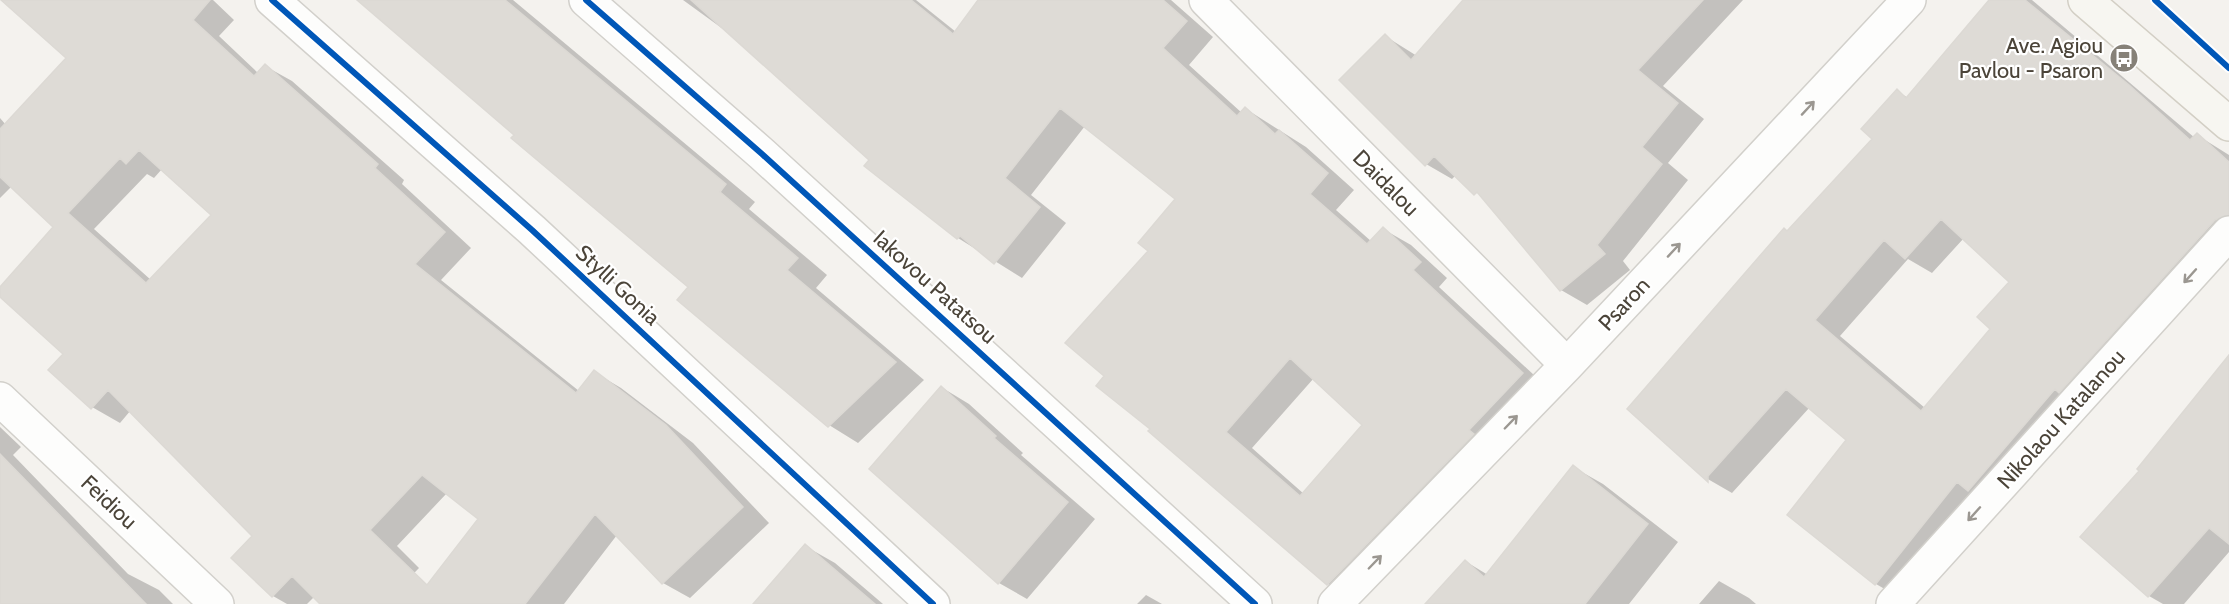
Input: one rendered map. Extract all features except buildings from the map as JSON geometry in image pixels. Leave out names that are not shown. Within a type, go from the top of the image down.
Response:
[{"type":"main road","points":[[2085,0],[2229,124]]},
{"type":"street","name":"Stylli Gonia","points":[[272,0],[532,230],[933,604]]},
{"type":"street","name":"Iakovou Patatsou","points":[[586,0],[762,154],[1255,604]]},
{"type":"street","name":"Daidalou","points":[[1206,0],[1567,365]]},
{"type":"street","name":"Psaron","points":[[1335,604],[1567,365],[1909,0]]},
{"type":"street","name":"Nikolaou Katalanou","points":[[1893,604],[2229,233]]},
{"type":"street","name":"Feidiou","points":[[0,399],[217,604]]},
{"type":"cycle path","points":[[272,0],[532,230],[933,604]]},
{"type":"cycle path","points":[[586,0],[762,154],[1255,604]]},
{"type":"cycle path","points":[[2155,0],[2229,68]]},
{"type":"place","name":"Ave. Agiou Pavlou - Psaron","points":[[2124,58]]}]
